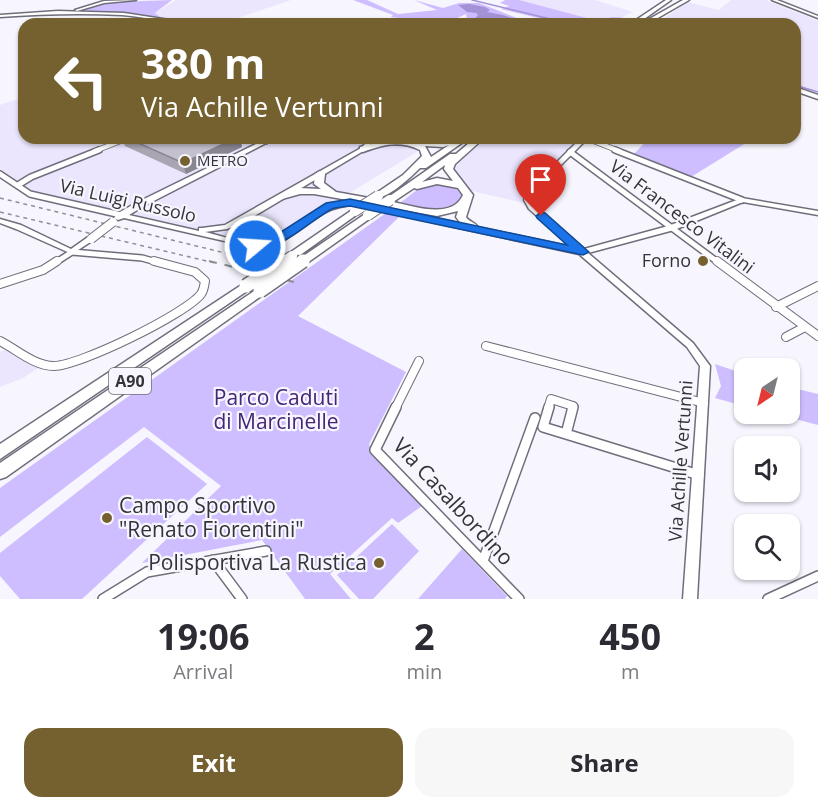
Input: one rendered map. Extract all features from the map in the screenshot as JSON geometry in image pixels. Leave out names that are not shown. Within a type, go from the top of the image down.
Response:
[{"type":"highway","points":[[653,11],[661,0]]},
{"type":"highway","points":[[642,18],[669,0]]},
{"type":"highway","points":[[652,18],[677,0]]},
{"type":"highway","points":[[654,18],[687,0]]},
{"type":"highway","points":[[363,149],[374,144]]},
{"type":"highway","points":[[404,179],[416,170],[427,156],[423,148],[408,144]]},
{"type":"highway","name":"A90","points":[[0,472],[297,258],[355,212],[456,144]]},
{"type":"highway","name":"A90","points":[[297,258],[368,215],[471,144]]},
{"type":"highway","points":[[473,144],[448,166],[450,174],[467,193],[468,199],[461,217],[464,222],[473,227]]},
{"type":"highway","points":[[320,174],[320,186],[338,194]]},
{"type":"highway","points":[[392,198],[434,181],[450,182],[462,187]]},
{"type":"highway","points":[[282,196],[303,190],[338,194],[437,213],[455,210],[468,199]]},
{"type":"highway","name":"A90","points":[[0,452],[253,289]]},
{"type":"street","points":[[72,12],[104,2],[134,0]]},
{"type":"street","points":[[774,0],[818,17]]},
{"type":"street","points":[[0,16],[72,12],[152,18]]},
{"type":"street","points":[[801,91],[818,97]]},
{"type":"street","points":[[18,185],[27,179],[113,144]]},
{"type":"street","points":[[0,284],[38,273],[72,252],[122,215],[262,144]]},
{"type":"street","points":[[194,231],[218,229],[238,222],[368,144]]},
{"type":"street","name":"Via Achille Vertunni","points":[[579,144],[533,189],[528,200],[532,207],[697,353],[706,369],[690,599]]},
{"type":"street","points":[[601,144],[742,200],[818,213]]},
{"type":"street","name":"Via Francesco Vitalini","points":[[570,152],[818,336]]},
{"type":"street","name":"Via Luigi Russolo","points":[[0,174],[30,194],[255,246],[270,244],[327,207],[344,202],[473,227],[585,254]]},
{"type":"street","points":[[585,254],[660,232],[742,200]]},
{"type":"street","points":[[0,221],[31,231],[49,244],[72,252],[131,256],[195,272],[203,277],[205,285],[198,297],[179,310],[100,351],[63,365],[46,365],[0,341]]},
{"type":"street","points":[[234,241],[228,233],[238,222]]},
{"type":"street","points":[[776,307],[818,286]]},
{"type":"street","points":[[786,337],[805,327]]},
{"type":"street","points":[[486,346],[704,403]]},
{"type":"street","name":"Via Casalbordino","points":[[419,361],[375,450],[519,599]]},
{"type":"street","points":[[566,435],[573,406],[551,399],[543,427],[566,435],[699,475]]},
{"type":"street","points":[[483,561],[535,418]]},
{"type":"street","points":[[103,599],[137,576],[147,572],[266,551]]},
{"type":"street","points":[[213,560],[242,599]]},
{"type":"street","points":[[768,599],[818,576]]},
{"type":"shaded area","points":[[176,0],[291,0],[238,18],[166,18],[155,13]]},
{"type":"shaded area","points":[[595,0],[633,12],[620,18],[586,18],[518,1]]},
{"type":"shaded area","points":[[731,0],[766,0],[818,21],[818,95],[801,89],[801,18],[664,18],[687,2],[719,10]]},
{"type":"shaded area","points":[[469,4],[485,7],[490,10],[487,12],[512,18],[476,18],[478,15],[476,13],[467,12],[458,5]]},
{"type":"shaded area","points":[[18,99],[18,144],[401,144],[420,150],[274,239],[257,243],[33,191],[0,168],[0,105]]},
{"type":"shaded area","points":[[481,144],[574,144],[523,194],[524,203],[472,191],[452,172],[453,165]]},
{"type":"shaded area","points":[[5,349],[40,367],[23,378],[0,387],[0,352]]},
{"type":"green space","points":[[172,0],[155,13],[160,17],[78,11],[112,2]]},
{"type":"green space","points":[[353,0],[367,0],[398,14],[437,10],[414,0],[443,8],[459,3],[479,3],[517,18],[467,18],[466,14],[457,18],[399,18],[391,17],[393,15]]},
{"type":"green space","points":[[505,0],[519,0],[587,18],[539,18],[501,9],[509,6],[500,3]]},
{"type":"green space","points":[[643,144],[744,144],[691,177],[634,154]]},
{"type":"green space","points":[[431,183],[455,186],[461,190],[463,199],[448,207],[440,208],[400,203],[422,186]]},
{"type":"green space","name":"Parco Caduti di Marcinelle","points":[[386,213],[400,216],[298,316],[406,372],[369,444],[373,456],[422,506],[398,523],[392,518],[330,574],[351,599],[305,599],[262,540],[142,563],[221,486],[144,427],[0,537],[0,488]]},
{"type":"green space","points":[[715,364],[734,371],[734,403],[715,398],[721,386]]},
{"type":"green space","points":[[800,390],[818,394],[818,425],[800,420]]},
{"type":"green space","name":"Campo Sportivo \"Renato Fiorentini\"","points":[[147,437],[207,484],[82,599],[20,599],[0,576],[0,553]]},
{"type":"green space","name":"Polisportiva La Rustica","points":[[392,524],[419,551],[373,599],[359,599],[337,575]]},
{"type":"green space","points":[[462,549],[507,596],[505,599],[418,599]]},
{"type":"building","points":[[140,144],[223,144],[183,163]]},
{"type":"waterway","points":[[472,0],[546,18]]},
{"type":"waterway","points":[[801,87],[818,92]]},
{"type":"railway","points":[[0,198],[266,263]]},
{"type":"railway","points":[[0,212],[215,263]]},
{"type":"railway","points":[[209,261],[294,282]]},
{"type":"railway","points":[[260,261],[305,272]]},
{"type":"place","name":"METRO","points":[[185,161]]},
{"type":"place","name":"Forno","points":[[703,261]]},
{"type":"place","name":"Campo Sportivo \"Renato Fiorentini\"","points":[[107,518]]},
{"type":"place","name":"Polisportiva La Rustica","points":[[379,563]]},
{"type":"route","points":[[255,246],[270,244],[323,209],[337,203],[350,202],[583,252],[541,216]]}]
